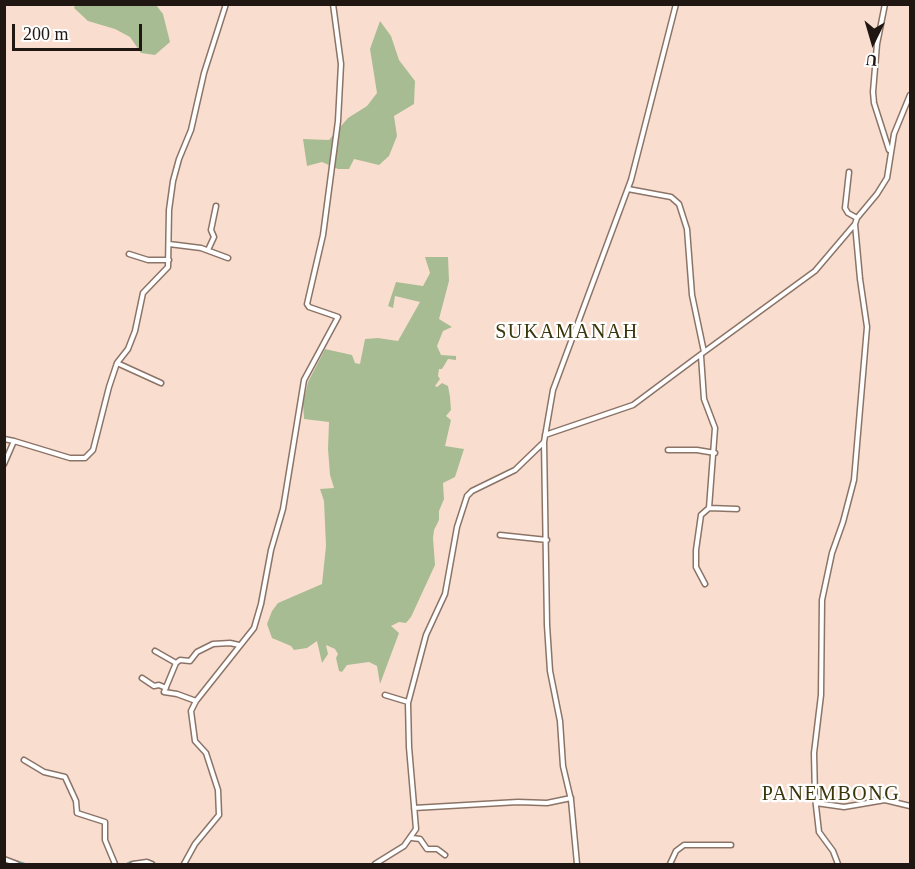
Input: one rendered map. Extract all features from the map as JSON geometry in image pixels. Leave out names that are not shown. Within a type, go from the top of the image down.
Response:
[{"type":"street","points":[[4,439],[78,459],[89,456],[93,450],[117,363],[128,350],[135,331],[144,290],[166,270],[169,260],[170,199],[175,171],[190,133],[204,73],[226,4]]},
{"type":"street","points":[[184,864],[195,844],[219,815],[218,790],[211,766],[206,753],[195,741],[190,716],[196,701],[254,628],[287,486],[304,380],[338,317],[309,307],[307,304],[323,234],[338,121],[341,64],[333,4]]},
{"type":"street","points":[[577,864],[571,798],[563,766],[560,721],[550,671],[544,442],[553,390],[628,189],[676,4]]},
{"type":"street","points":[[885,4],[877,44],[873,92],[874,103],[891,155]]},
{"type":"street","points":[[545,435],[633,405],[816,271],[878,194],[887,177],[897,126],[910,94]]},
{"type":"street","points":[[849,172],[845,208],[848,213],[857,218]]},
{"type":"street","points":[[628,189],[671,197],[679,204],[687,229],[692,300],[703,354],[704,399],[715,428],[715,453],[709,508],[701,515],[696,550],[696,567],[705,584]]},
{"type":"street","points":[[208,250],[214,237],[211,230],[216,206]]},
{"type":"street","points":[[838,864],[833,851],[819,832],[814,745],[821,695],[822,600],[832,553],[854,480],[867,327],[855,224]]},
{"type":"street","points":[[169,243],[185,244],[228,258]]},
{"type":"street","points":[[129,254],[152,260],[169,260]]},
{"type":"street","points":[[117,363],[161,383]]},
{"type":"street","points":[[4,464],[14,441]]},
{"type":"street","points":[[375,864],[404,846],[412,838],[416,829],[409,747],[408,702],[426,635],[445,594],[457,527],[466,496],[472,490],[515,470],[544,442]]},
{"type":"street","points":[[668,450],[715,453]]},
{"type":"street","points":[[709,508],[737,509]]},
{"type":"street","points":[[500,535],[547,540]]},
{"type":"street","points":[[196,701],[177,694],[165,693],[176,663],[180,660],[190,661],[197,652],[213,644],[240,645]]},
{"type":"street","points":[[155,651],[176,663]]},
{"type":"street","points":[[142,678],[154,686],[166,688]]},
{"type":"street","points":[[385,695],[408,702]]},
{"type":"street","points":[[24,760],[44,772],[65,777],[76,801],[76,813],[105,822],[105,840],[115,864]]},
{"type":"street","points":[[414,808],[518,802],[547,803],[571,798]]},
{"type":"street","points":[[816,803],[843,807],[885,800],[910,806]]},
{"type":"street","points":[[412,838],[420,839],[427,849],[437,849],[446,855]]},
{"type":"street","points":[[670,864],[676,851],[684,845],[731,845]]},
{"type":"street","points":[[4,859],[17,864]]},
{"type":"street","points":[[133,864],[147,862],[152,864]]},
{"type":"green space","points":[[76,4],[156,5],[163,14],[170,42],[155,55],[141,53],[130,37],[115,29],[88,21],[74,8]]},
{"type":"green space","points":[[380,21],[391,36],[399,60],[415,81],[414,104],[394,116],[397,136],[389,156],[379,165],[354,159],[349,169],[338,169],[322,162],[307,166],[303,139],[329,140],[348,118],[367,106],[377,93],[370,49]]},
{"type":"green space","points":[[425,257],[448,257],[449,281],[439,319],[452,327],[443,331],[437,346],[441,355],[456,356],[456,360],[448,359],[442,369],[439,369],[440,379],[435,386],[442,383],[448,386],[450,397],[451,410],[446,416],[451,420],[445,446],[464,449],[455,477],[443,483],[444,499],[433,538],[435,565],[411,617],[406,623],[399,622],[391,626],[399,633],[380,684],[377,666],[369,662],[347,665],[342,672],[339,671],[336,658],[338,654],[335,649],[326,645],[328,654],[322,663],[317,641],[307,648],[294,650],[291,646],[272,638],[267,624],[278,603],[322,584],[326,546],[324,501],[320,489],[334,488],[330,475],[328,449],[329,422],[304,419],[303,404],[308,382],[325,349],[352,355],[355,363],[360,364],[365,339],[398,341],[420,302],[395,296],[393,308],[388,306],[396,282],[423,286],[430,273]]},
{"type":"waterway","points":[[4,857],[26,864]]},
{"type":"waterway","points":[[126,864],[146,860]]},
{"type":"district","name":"SUKAMANAH","points":[[567,333]]},
{"type":"district","name":"PANEMBONG","points":[[831,795]]}]
